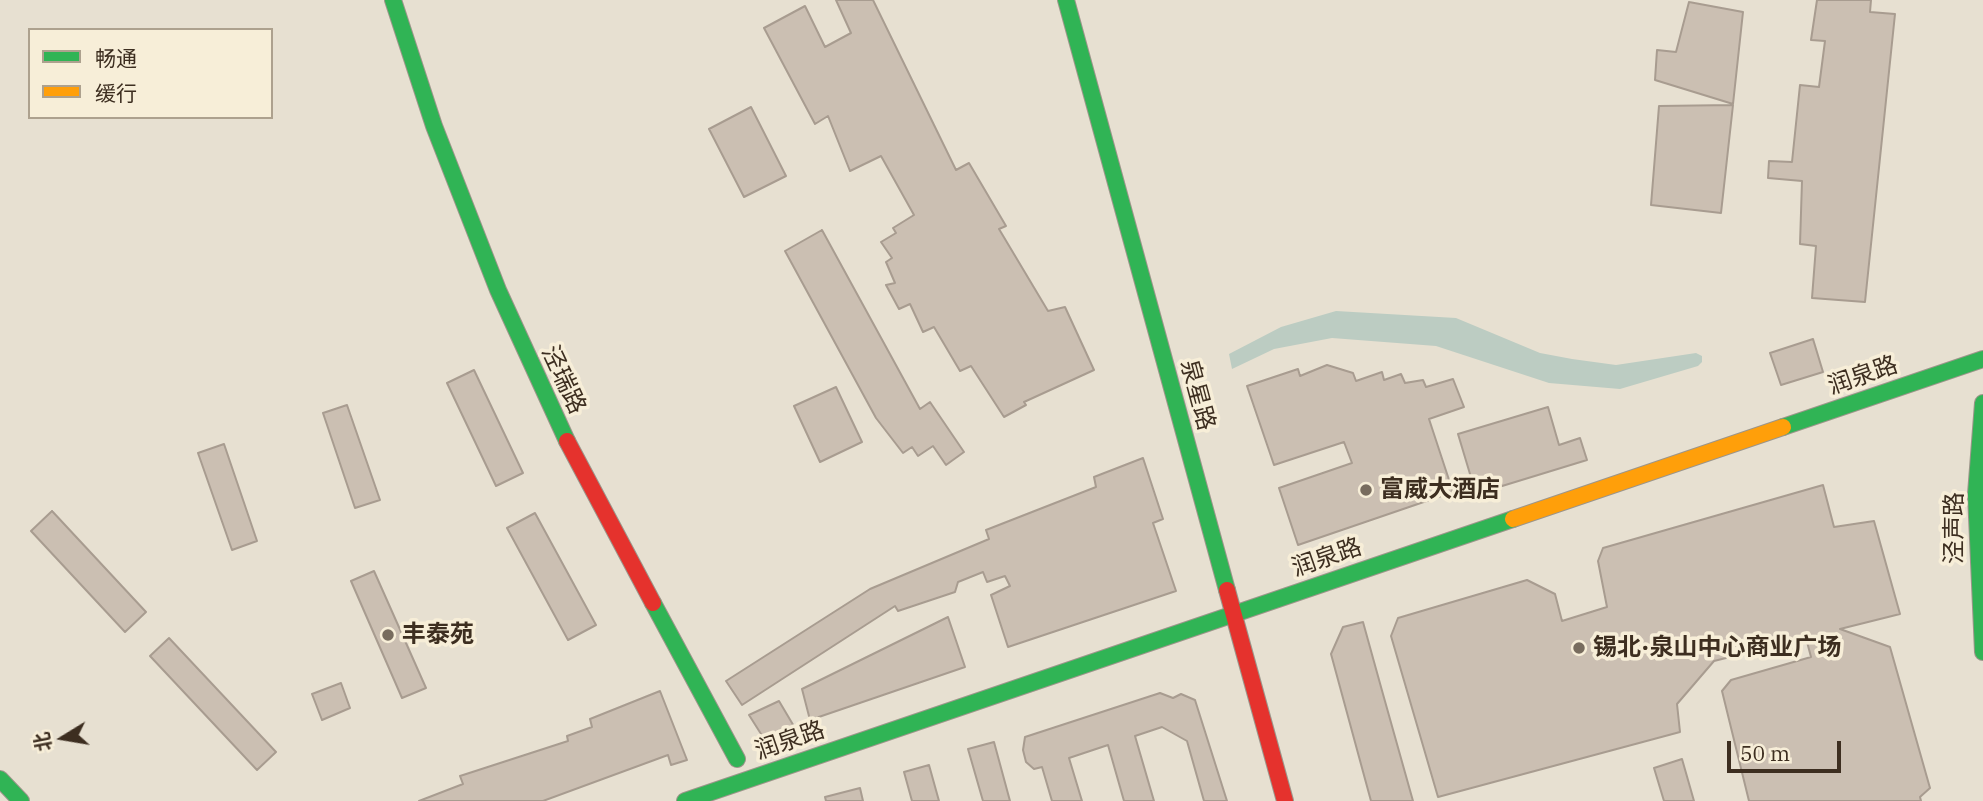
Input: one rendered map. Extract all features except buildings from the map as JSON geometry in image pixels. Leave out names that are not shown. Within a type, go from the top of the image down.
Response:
[{"type":"street","name":"泾瑞路","points":[[393,0],[434,126],[540,386],[584,476],[737,759]]},
{"type":"street","name":"泉星路","points":[[1066,0],[1285,801]]},
{"type":"street","name":"润泉路","points":[[685,801],[1983,359]]},
{"type":"street","name":"泾声路","points":[[1983,403],[1976,494],[1983,652]]},
{"type":"street","points":[[0,779],[21,801]]},
{"type":"shaded area","points":[[1336,311],[1456,318],[1540,353],[1572,359],[1616,365],[1696,353],[1702,356],[1702,362],[1698,366],[1620,389],[1549,383],[1436,346],[1332,338],[1274,349],[1232,369],[1229,354],[1281,327]]},
{"type":"traffic: fast","points":[[393,0],[434,126],[498,290],[567,441]]},
{"type":"traffic: fast","points":[[1066,0],[1227,590]]},
{"type":"traffic: fast","points":[[1783,427],[1983,359]]},
{"type":"traffic: fast","points":[[1983,403],[1976,494],[1983,652]]},
{"type":"traffic: fast","points":[[685,801],[1513,519]]},
{"type":"traffic: fast","points":[[653,603],[737,759]]},
{"type":"traffic: fast","points":[[0,779],[21,801]]},
{"type":"traffic: slow","points":[[1513,519],[1783,427]]},
{"type":"traffic: jam","points":[[567,441],[653,603]]},
{"type":"traffic: jam","points":[[1227,590],[1285,801]]},
{"type":"place","name":"富威大酒店","points":[[1366,490]]},
{"type":"place","name":"丰泰苑","points":[[388,635]]},
{"type":"place","name":"锡北·泉山中心商业广场","points":[[1579,648]]}]
